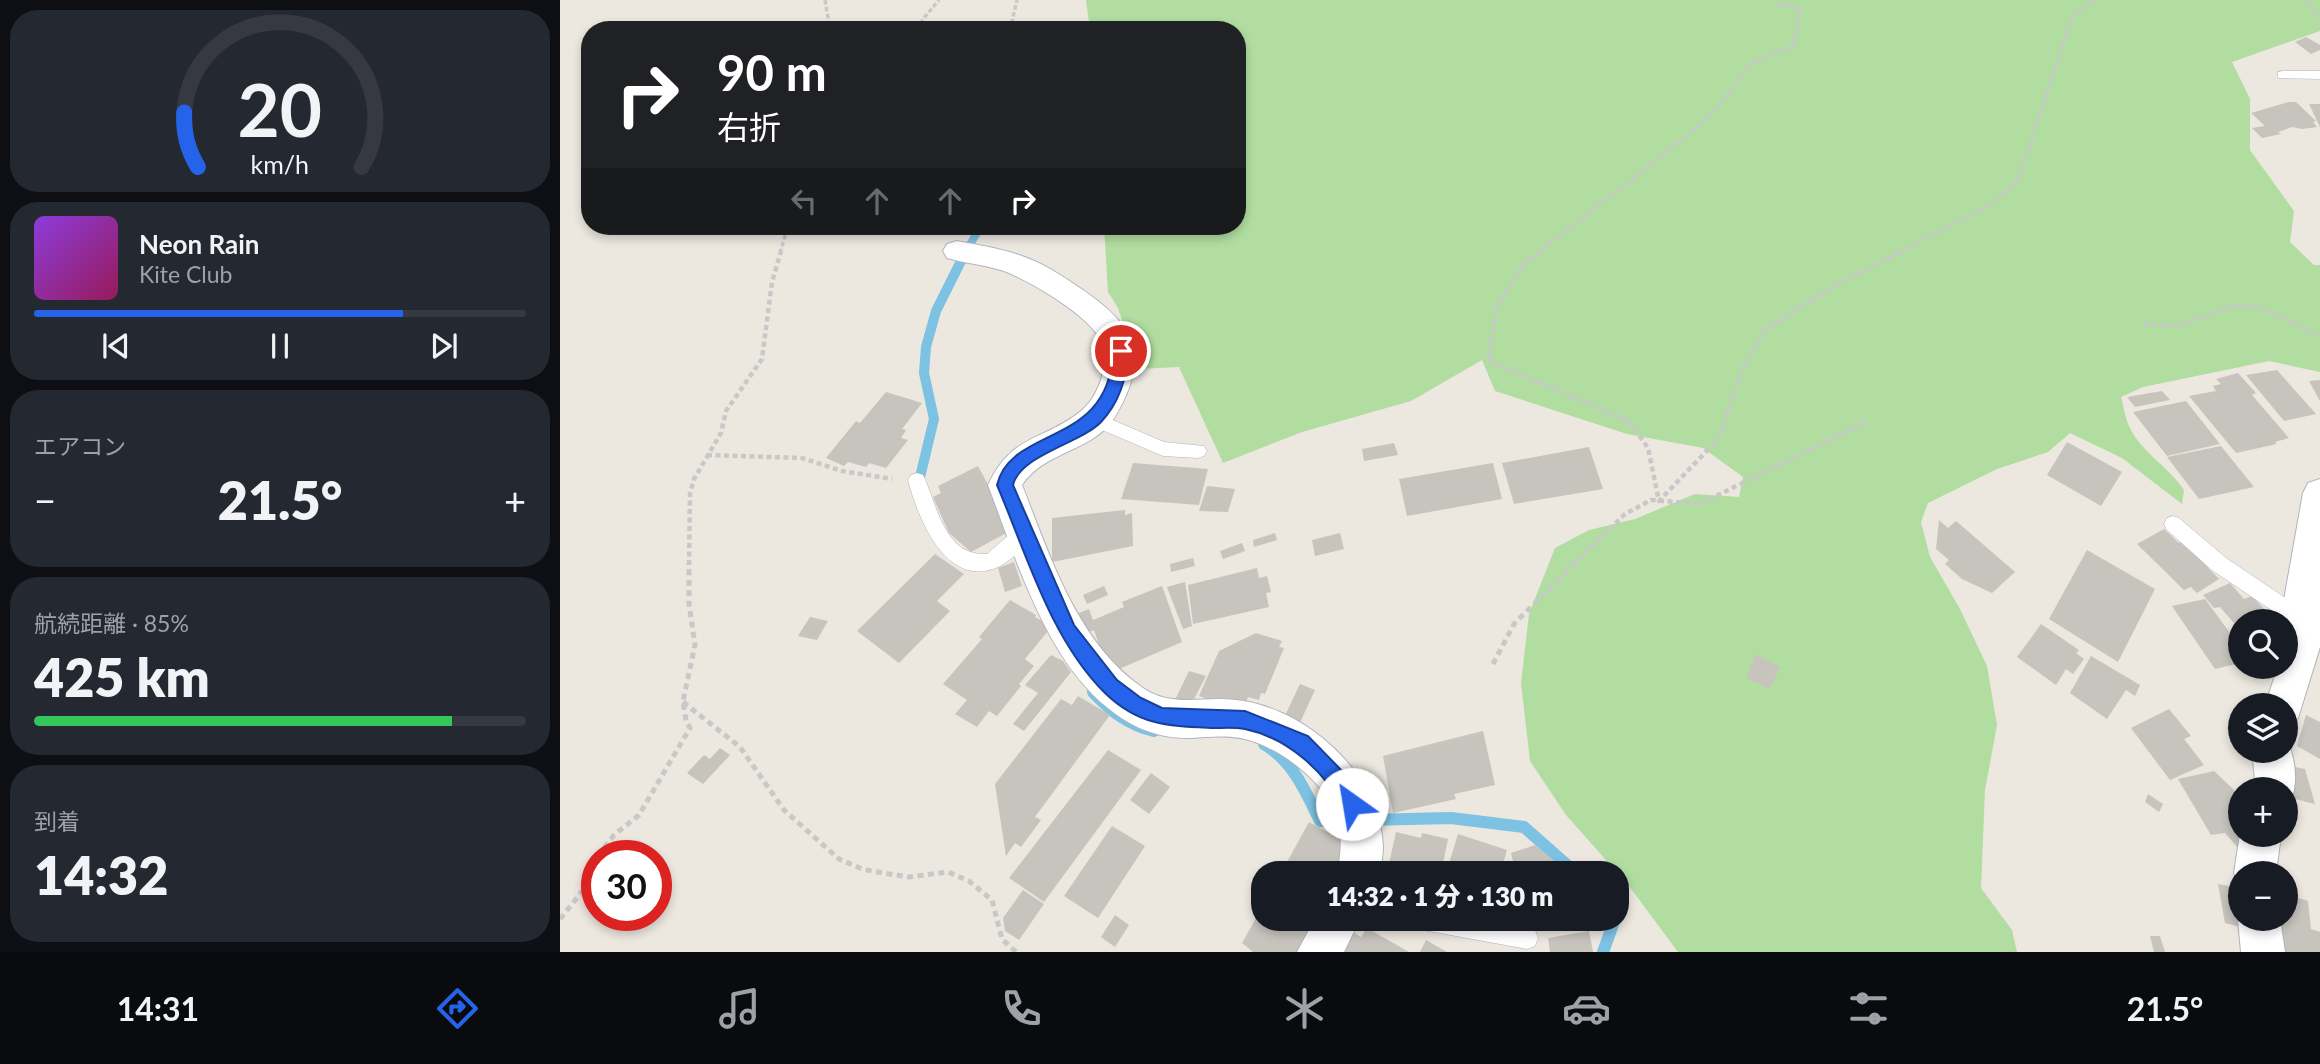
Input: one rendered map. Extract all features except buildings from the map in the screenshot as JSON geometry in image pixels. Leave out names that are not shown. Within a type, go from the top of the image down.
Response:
[{"type":"street","points":[[957,251],[1011,262],[1046,279],[1110,328],[1121,351],[1120,369],[1108,400],[1094,419],[1021,461],[1007,476],[1005,485],[1068,631],[1111,687],[1135,704],[1161,717],[1245,720],[1301,743],[1342,783],[1361,825],[1363,861]]},
{"type":"street","points":[[2288,693],[2300,657],[2300,611],[2320,493]]},
{"type":"street","points":[[1319,952],[1332,931]]},
{"type":"street","points":[[2260,931],[2263,952]]},
{"type":"lane","points":[[2283,75],[2320,75]]},
{"type":"lane","points":[[1094,419],[1163,449],[1198,451]]},
{"type":"lane","points":[[917,480],[922,504],[933,527],[951,549],[970,561],[992,561],[1024,533]]},
{"type":"lane","points":[[2173,524],[2219,564],[2302,621]]},
{"type":"lane","points":[[1489,931],[1527,938]]},
{"type":"path","points":[[825,0],[828,21]]},
{"type":"path","points":[[922,21],[939,0]]},
{"type":"path","points":[[1012,21],[1017,0]]},
{"type":"path","points":[[1659,501],[1718,438],[1741,373],[1763,331],[1838,284],[1992,204],[2019,178],[2072,17],[2094,0]]},
{"type":"path","points":[[2307,0],[2320,20]]},
{"type":"path","points":[[1659,501],[1648,448],[1629,421],[1489,361],[1496,307],[1525,263],[1692,132],[1719,107],[1751,63],[1794,46],[1801,8],[1775,3]]},
{"type":"path","points":[[610,840],[639,815],[690,728],[685,721],[683,701],[695,645],[689,604],[690,494],[707,455],[721,433],[726,411],[762,359],[772,282],[785,235]]},
{"type":"path","points":[[2143,324],[2176,326],[2235,306],[2257,306],[2320,337]]},
{"type":"path","points":[[1493,664],[1514,624],[1625,514],[1651,500],[1700,504],[1868,421]]},
{"type":"path","points":[[707,455],[802,458],[842,471],[907,481],[917,480]]},
{"type":"path","points":[[683,701],[740,747],[783,810],[839,859],[862,869],[883,873],[909,877],[948,872],[969,881],[992,900],[1002,939],[1016,952]]},
{"type":"path","points":[[560,919],[581,894]]},
{"type":"green space","points":[[1086,0],[2320,0],[2320,31],[2232,62],[2250,99],[2250,150],[2294,211],[2290,242],[2314,265],[2320,265],[2320,372],[2269,361],[2143,387],[2121,397],[2127,421],[2135,437],[2184,490],[2182,504],[2122,458],[2070,433],[2048,452],[1997,469],[1928,503],[1921,522],[1930,557],[1960,609],[1987,666],[1997,725],[1985,790],[1981,888],[2012,930],[2017,952],[1678,952],[1629,886],[1629,861],[1607,861],[1566,815],[1530,761],[1521,683],[1529,614],[1555,548],[1589,530],[1635,519],[1695,494],[1739,497],[1743,477],[1703,448],[1627,434],[1495,391],[1482,360],[1411,401],[1302,432],[1223,463],[1179,367],[1139,369],[1118,308],[1108,292],[1105,235],[1246,235],[1246,21],[1089,21]]},
{"type":"waterway","points":[[965,253],[976,235]]},
{"type":"waterway","points":[[920,477],[934,419],[924,373],[926,347],[936,311],[965,253]]},
{"type":"waterway","points":[[1093,692],[1120,716],[1154,731]]},
{"type":"waterway","points":[[1264,744],[1291,768],[1320,821],[1350,820]]},
{"type":"waterway","points":[[1367,820],[1451,818],[1524,827],[1562,861]]},
{"type":"waterway","points":[[1603,952],[1611,931]]},
{"type":"route","points":[[1121,351],[1120,369],[1114,385],[1108,400],[1094,419],[1021,461],[1007,476],[1005,485],[1068,631],[1111,687],[1135,704],[1161,717],[1245,720],[1301,743],[1342,783],[1352,804]]}]
